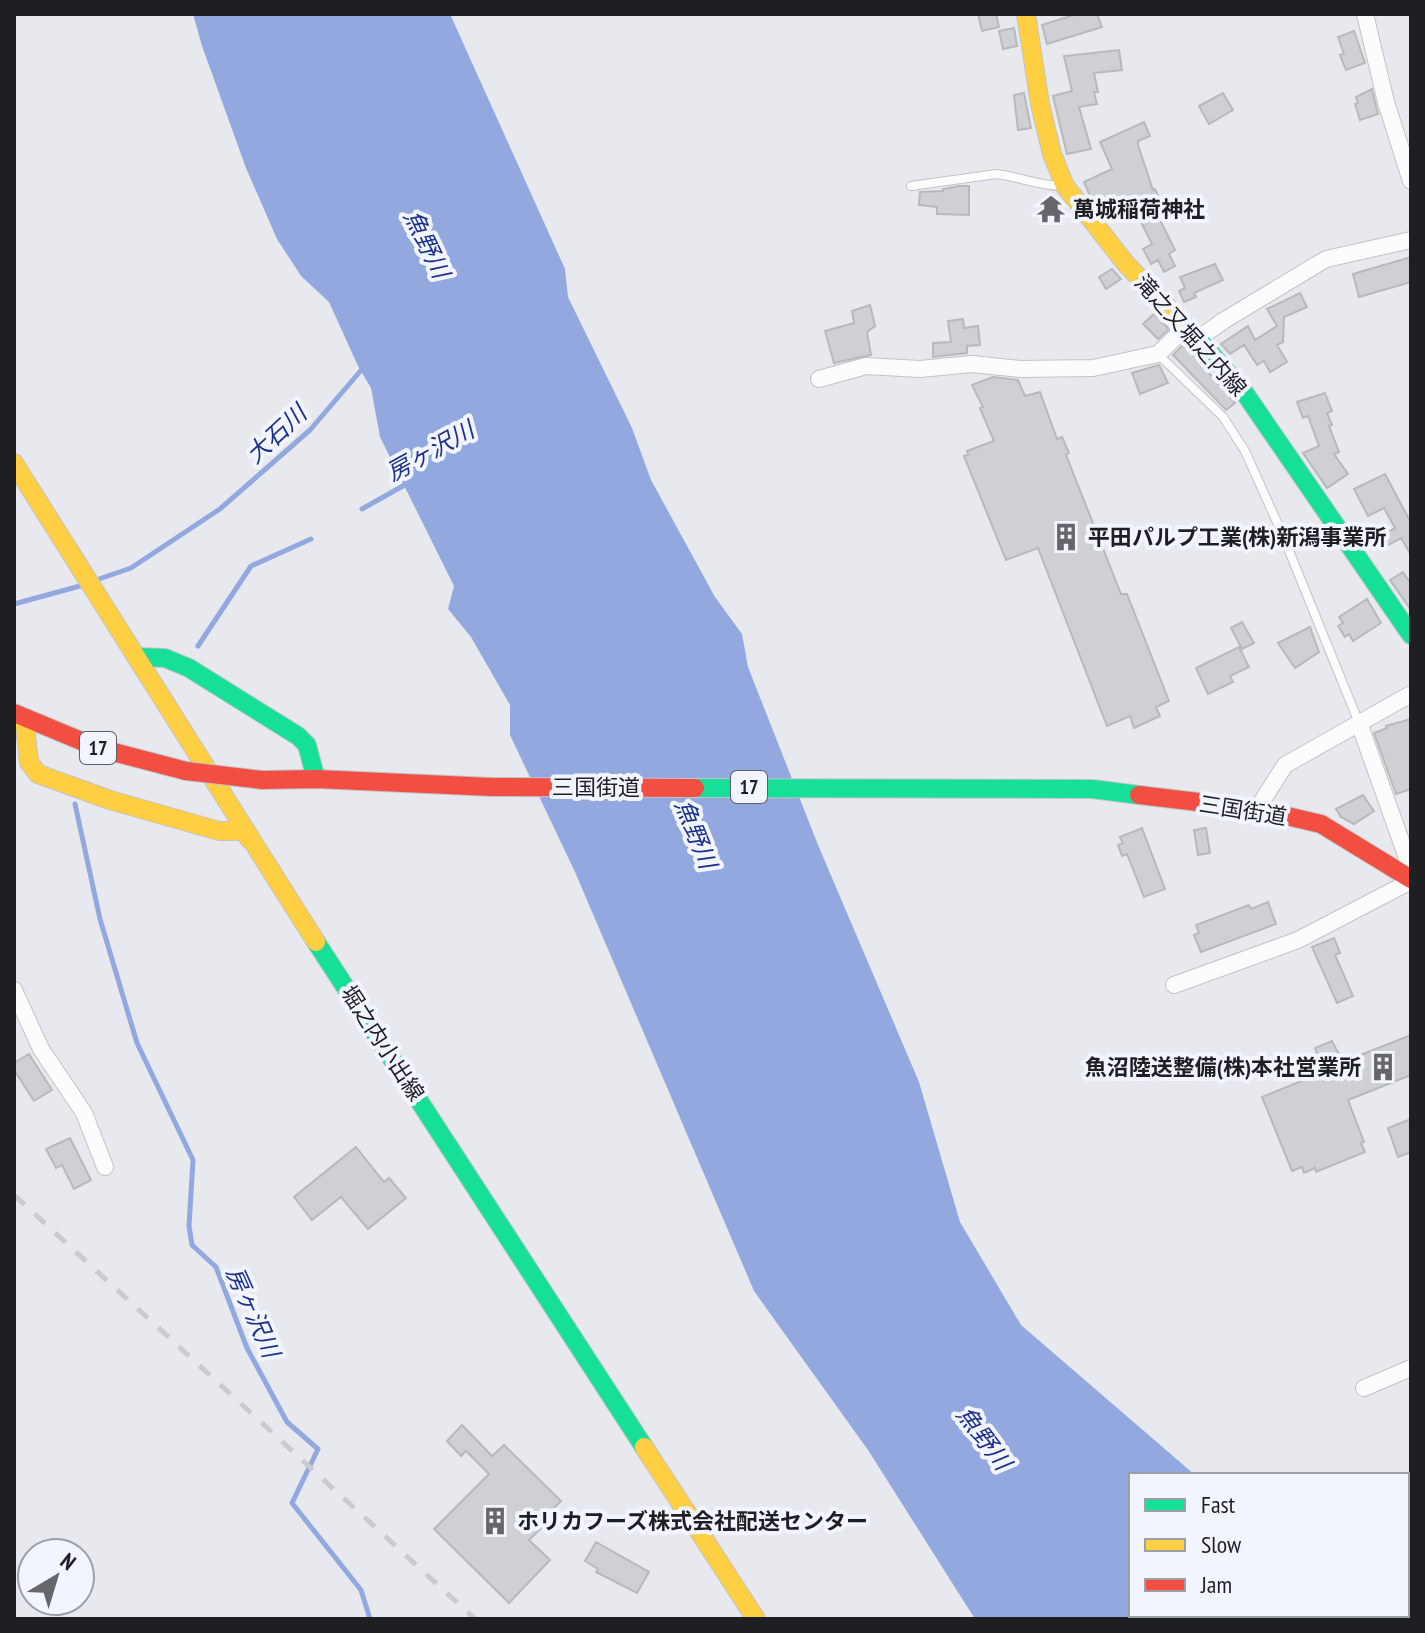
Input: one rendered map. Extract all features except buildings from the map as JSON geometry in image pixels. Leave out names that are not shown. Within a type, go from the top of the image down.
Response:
[{"type":"main road","name":"滝之又堀之内線","points":[[1026,14],[1040,104],[1052,154],[1065,186],[1126,264],[1244,392],[1411,635]]},
{"type":"main road","name":"堀之内小出線","points":[[14,463],[244,831],[756,1619]]},
{"type":"main road","points":[[137,657],[165,658],[189,668],[298,736],[307,745],[316,779]]},
{"type":"main road","points":[[19,716],[29,762],[38,774],[110,800],[219,831],[244,831]]},
{"type":"main road","name":"三国街道","points":[[19,716],[78,741],[137,760],[186,771],[262,780],[316,779],[492,787],[1092,789],[1257,809],[1321,824],[1411,880]]},
{"type":"street","points":[[1365,14],[1386,102],[1411,181]]},
{"type":"street","points":[[819,379],[866,366],[920,369],[972,364],[1020,369],[1093,368],[1158,354],[1192,333],[1223,321],[1326,259],[1411,240]]},
{"type":"street","points":[[1257,809],[1285,765],[1411,694]]},
{"type":"street","points":[[1359,723],[1411,869]]},
{"type":"street","points":[[1174,985],[1298,940],[1411,880]]},
{"type":"street","points":[[14,990],[41,1049],[84,1113],[105,1167]]},
{"type":"street","points":[[1364,1388],[1411,1368]]},
{"type":"lane","points":[[911,186],[996,174],[1040,186],[1065,186]]},
{"type":"lane","points":[[1158,354],[1223,417],[1245,451],[1359,723]]},
{"type":"water","name":"魚野川","points":[[193,14],[450,14],[565,269],[568,297],[632,428],[651,480],[715,597],[742,634],[748,667],[818,845],[919,1082],[960,1222],[1021,1325],[1193,1473],[1129,1473],[1129,1617],[1409,1619],[975,1619],[868,1450],[754,1291],[575,872],[510,735],[510,705],[471,637],[448,609],[454,586],[380,437],[371,388],[329,302],[301,276],[277,239],[246,168]]},
{"type":"waterway","name":"大石川","points":[[99,579],[131,568],[220,509],[310,430],[363,368]]},
{"type":"waterway","name":"房ヶ沢川","points":[[362,509],[410,482]]},
{"type":"waterway","name":"房ヶ沢川","points":[[198,646],[251,566],[311,539]]},
{"type":"waterway","name":"大石川","points":[[14,604],[80,586]]},
{"type":"waterway","name":"房ヶ沢川","points":[[75,804],[100,919],[137,1043],[193,1160],[189,1226],[192,1245],[216,1267],[247,1348],[287,1422],[318,1449],[292,1503],[361,1590],[370,1619]]},
{"type":"railway","points":[[14,1195],[475,1619]]},
{"type":"traffic: fast","points":[[1199,340],[1244,392],[1411,635]]},
{"type":"traffic: fast","points":[[137,657],[165,658],[189,668],[298,736],[307,745],[316,779]]},
{"type":"traffic: fast","points":[[695,788],[1092,789],[1139,795]]},
{"type":"traffic: fast","points":[[316,942],[644,1447]]},
{"type":"traffic: slow","points":[[1026,14],[1040,104],[1052,154],[1065,186],[1126,264],[1199,340]]},
{"type":"traffic: slow","points":[[14,463],[316,942]]},
{"type":"traffic: slow","points":[[24,718],[29,762],[38,774],[110,800],[219,831],[244,831],[249,839]]},
{"type":"traffic: slow","points":[[644,1447],[756,1619]]},
{"type":"traffic: jam","points":[[14,713],[98,748],[186,771]]},
{"type":"traffic: jam","points":[[186,771],[262,780]]},
{"type":"traffic: jam","points":[[262,780],[316,779],[492,787],[695,788]]},
{"type":"traffic: jam","points":[[1139,795],[1257,809],[1321,824],[1411,879]]},
{"type":"place","name":"萬城稲荷神社","points":[[1051,209]]},
{"type":"place","name":"平田パルプ工業(株)新潟事業所","points":[[1066,537]]},
{"type":"place","name":"魚沼陸送整備(株)本社営業所","points":[[1383,1067]]},
{"type":"place","name":"ホリカフーズ株式会社配送センター","points":[[495,1521]]}]
